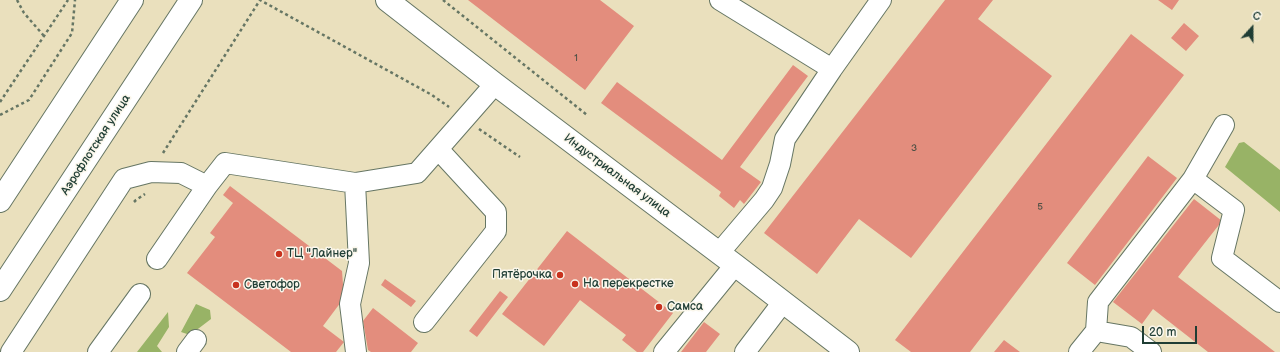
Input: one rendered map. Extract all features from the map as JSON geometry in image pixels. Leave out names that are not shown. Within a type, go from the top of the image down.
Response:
[{"type":"main road","points":[[0,202],[132,0]]},
{"type":"main road","name":"Аэрофлотская улица","points":[[0,290],[191,0]]},
{"type":"main road","name":"Индустриальная улица","points":[[387,0],[495,84],[848,352]]},
{"type":"lane","points":[[720,0],[832,69]]},
{"type":"lane","points":[[664,352],[727,259],[772,188],[780,164],[785,139],[881,0]]},
{"type":"lane","points":[[157,258],[207,186],[225,163],[355,183],[418,173],[495,84]]},
{"type":"lane","points":[[1079,352],[1096,331],[1098,302],[1193,179],[1224,125]]},
{"type":"lane","points":[[424,322],[496,231],[496,212],[438,149]]},
{"type":"lane","points":[[11,352],[124,179],[151,172],[181,173],[207,186]]},
{"type":"lane","points":[[1193,179],[1234,210],[1222,258],[1280,302]]},
{"type":"lane","points":[[355,183],[359,263],[350,304],[356,352]]},
{"type":"lane","points":[[98,352],[140,294]]},
{"type":"lane","points":[[745,352],[783,302]]},
{"type":"lane","points":[[1096,331],[1131,337],[1151,352]]},
{"type":"path","points":[[16,0],[44,36]]},
{"type":"path","points":[[0,102],[68,0]]},
{"type":"path","points":[[0,116],[29,100],[72,33],[75,0]]},
{"type":"path","points":[[151,172],[260,0],[432,95],[520,157]]},
{"type":"path","points":[[443,0],[587,115]]},
{"type":"path","points":[[131,206],[136,200],[149,192]]},
{"type":"green space","points":[[1244,142],[1280,170],[1280,212],[1225,167],[1239,143]]},
{"type":"green space","points":[[196,304],[210,310],[211,319],[190,335],[181,332]]},
{"type":"green space","points":[[168,312],[169,327],[157,346],[162,352],[137,352]]},
{"type":"building","points":[[468,0],[600,0],[634,26],[585,90]]},
{"type":"building","points":[[945,0],[993,0],[978,19],[1052,76],[911,258],[859,219],[817,274],[764,233]]},
{"type":"building","points":[[1158,0],[1179,0],[1172,10]]},
{"type":"building","points":[[1184,23],[1199,36],[1186,51],[1171,38]]},
{"type":"building","points":[[1131,34],[1184,75],[970,352],[911,352],[895,340]]},
{"type":"building","points":[[793,65],[808,76],[740,167],[761,182],[744,204],[740,200],[734,208],[719,196],[721,192],[601,103],[617,82],[722,160]]},
{"type":"building","points":[[1148,156],[1177,178],[1095,285],[1067,263]]},
{"type":"building","points":[[230,186],[342,271],[344,298],[323,326],[344,342],[336,352],[291,352],[187,273],[215,237],[210,233],[233,203],[223,195]]},
{"type":"building","points":[[1194,199],[1222,221],[1178,277],[1275,352],[1208,352],[1153,309],[1142,324],[1113,302]]},
{"type":"building","name":"На перекрестке","points":[[567,231],[673,313],[643,352],[637,352],[622,340],[626,335],[580,300],[544,346],[502,314]]},
{"type":"building","points":[[385,279],[416,301],[411,307],[381,285]]},
{"type":"building","points":[[500,291],[508,297],[477,337],[469,331]]},
{"type":"building","points":[[373,308],[418,343],[411,352],[371,352],[368,350],[363,321]]},
{"type":"building","points":[[704,322],[720,334],[706,352],[681,352]]},
{"type":"building","points":[[1004,340],[1020,352],[994,352]]},
{"type":"place","name":"ТЦ \"Лайнер\"","points":[[279,254]]},
{"type":"place","name":"Пятёрочка","points":[[560,275]]},
{"type":"place","name":"На перекрестке","points":[[575,284]]},
{"type":"place","name":"Светофор","points":[[236,285]]},
{"type":"place","name":"Самса","points":[[659,307]]}]
